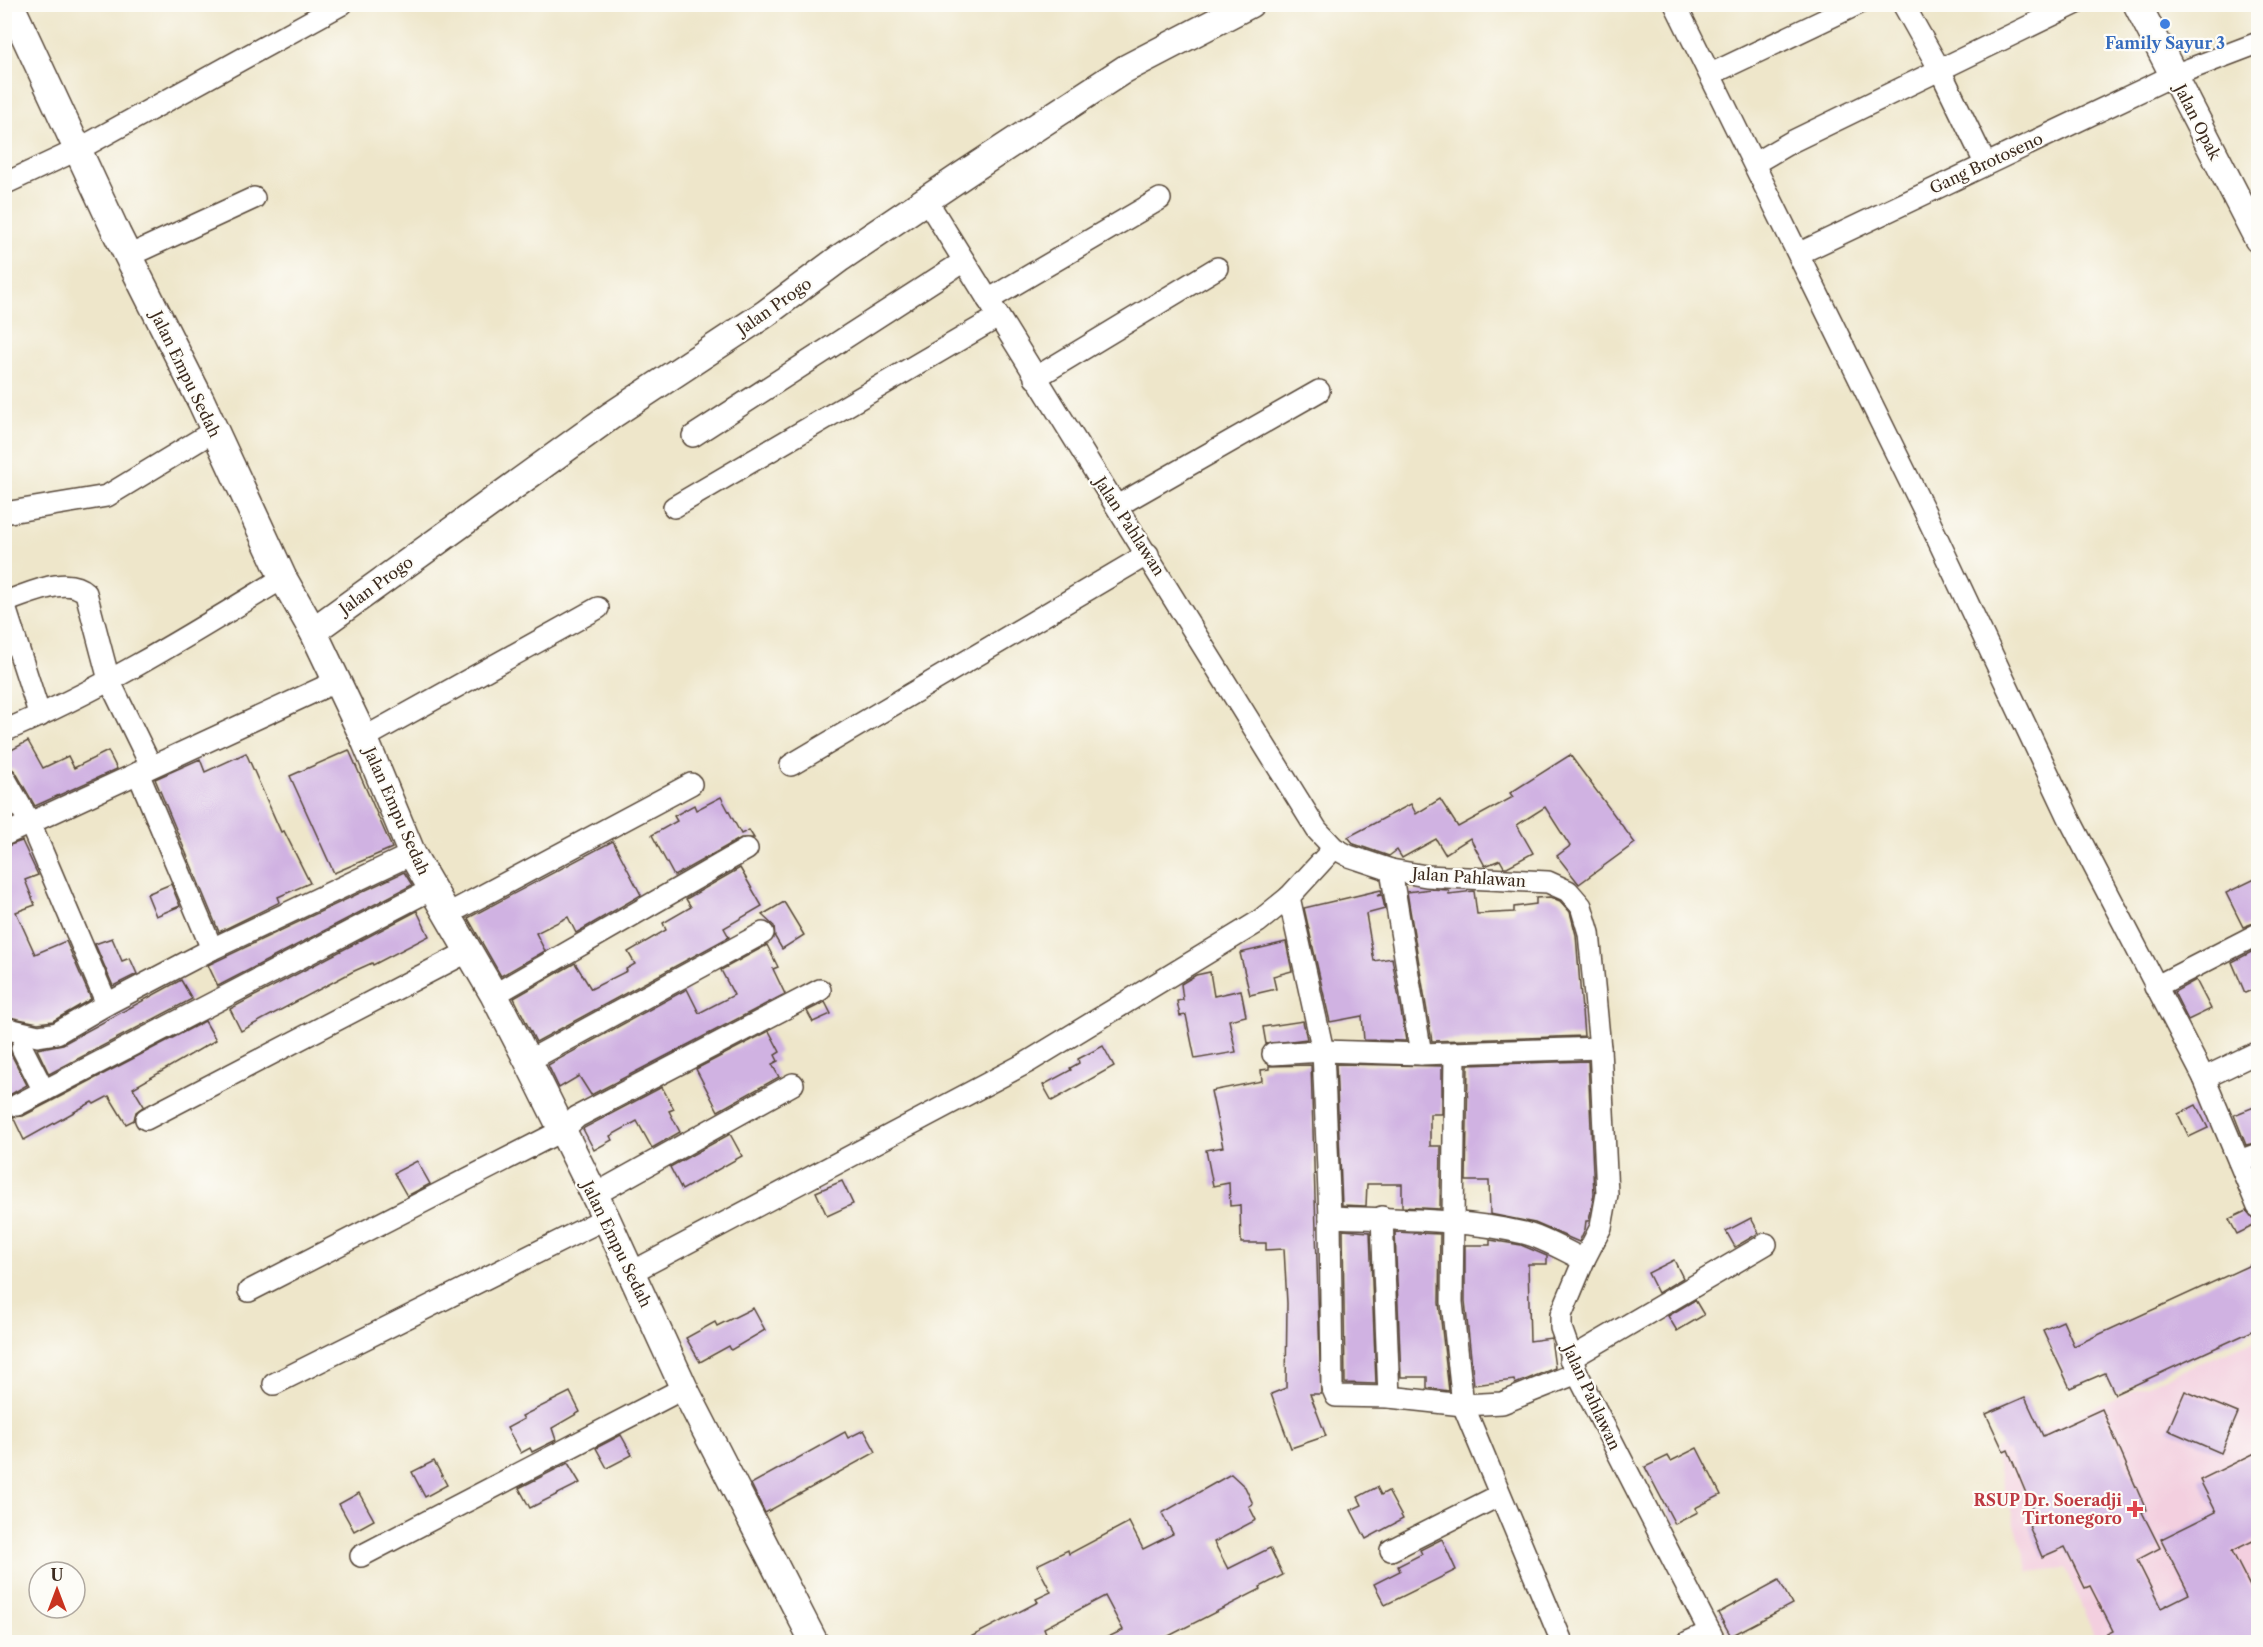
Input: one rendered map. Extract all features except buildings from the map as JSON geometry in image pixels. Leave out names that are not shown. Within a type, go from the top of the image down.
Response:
[{"type":"street","name":"Jalan Empu Sedah","points":[[10,4],[129,259],[201,400],[283,578],[313,631],[335,682],[364,738],[412,854],[494,994],[606,1218],[684,1388],[814,1642]]},
{"type":"street","points":[[4,184],[79,149],[342,4]]},
{"type":"street","name":"Jalan Progo","points":[[313,631],[612,415],[765,314],[840,258],[1125,69],[1250,4]]},
{"type":"street","points":[[1675,4],[1800,253],[2066,811],[2204,1078],[2259,1208]]},
{"type":"street","points":[[1711,74],[1858,4]]},
{"type":"street","points":[[1903,4],[1940,70],[1985,163]]},
{"type":"street","points":[[1755,163],[1791,142],[2074,4]]},
{"type":"street","name":"Jalan Opak","points":[[2137,4],[2259,239]]},
{"type":"street","name":"Gang Brotoseno","points":[[1800,253],[2174,75],[2259,44]]},
{"type":"street","points":[[129,259],[137,252],[254,198]]},
{"type":"street","points":[[674,507],[993,309],[1160,199]]},
{"type":"street","name":"Jalan Pahlawan","points":[[927,201],[1035,378],[1148,554],[1317,830],[1334,848],[1349,856],[1391,870],[1426,876],[1548,882],[1568,891],[1577,899],[1585,916],[1600,1048],[1607,1194],[1602,1227],[1584,1260],[1561,1315],[1561,1328],[1574,1366],[1712,1637]]},
{"type":"street","points":[[693,436],[964,261]]},
{"type":"street","points":[[1035,378],[1217,268]]},
{"type":"street","points":[[1117,506],[1320,391]]},
{"type":"street","points":[[4,513],[107,496],[214,431]]},
{"type":"street","points":[[791,765],[1148,554]]},
{"type":"street","points":[[4,731],[40,716],[168,649],[283,578]]},
{"type":"street","points":[[40,716],[4,603],[66,584],[78,586],[86,593],[109,680],[212,949]]},
{"type":"street","points":[[364,738],[598,608]]},
{"type":"street","points":[[4,835],[335,682]]},
{"type":"street","points":[[4,777],[30,823],[107,1004]]},
{"type":"street","points":[[448,914],[691,784]]},
{"type":"street","points":[[632,1272],[1028,1062],[1258,922],[1289,897],[1334,848]]},
{"type":"street","points":[[494,994],[747,849]]},
{"type":"street","points":[[4,1028],[47,1036],[212,949],[412,854]]},
{"type":"street","points":[[1391,870],[1421,1054]]},
{"type":"street","points":[[17,1105],[432,889]]},
{"type":"street","points":[[1289,897],[1323,1051],[1334,1395],[1341,1398],[1389,1397],[1463,1405],[1502,1403],[1574,1366],[1766,1244]]},
{"type":"street","points":[[528,1061],[764,933]]},
{"type":"street","points":[[2155,987],[2259,934]]},
{"type":"street","points":[[146,1119],[469,951]]},
{"type":"street","points":[[249,1291],[562,1130],[577,1117],[820,990]]},
{"type":"street","points":[[22,1048],[44,1091]]},
{"type":"street","points":[[1273,1054],[1323,1051],[1421,1054],[1600,1048]]},
{"type":"street","points":[[2204,1078],[2259,1052]]},
{"type":"street","points":[[1455,1053],[1452,1302],[1463,1405],[1562,1642]]},
{"type":"street","points":[[594,1195],[793,1084]]},
{"type":"street","points":[[2239,1161],[2259,1154]]},
{"type":"street","points":[[1330,1216],[1382,1216],[1452,1222],[1526,1234],[1584,1260]]},
{"type":"street","points":[[1382,1216],[1389,1397]]},
{"type":"street","points":[[274,1384],[606,1218]]},
{"type":"street","points":[[361,1556],[684,1388]]},
{"type":"street","points":[[1391,1550],[1500,1495]]},
{"type":"street","points":[[1688,1642],[1712,1637]]},
{"type":"shaded area","name":"RSUP Dr. Soeradji Tirtonegoro","points":[[2258,1339],[2258,1642],[2097,1642],[2065,1568],[2029,1572],[1993,1449]]},
{"type":"place","name":"Family Sayur 3","points":[[2165,24]]},
{"type":"place","name":"RSUP Dr. Soeradji Tirtonegoro","points":[[2135,1509]]}]
